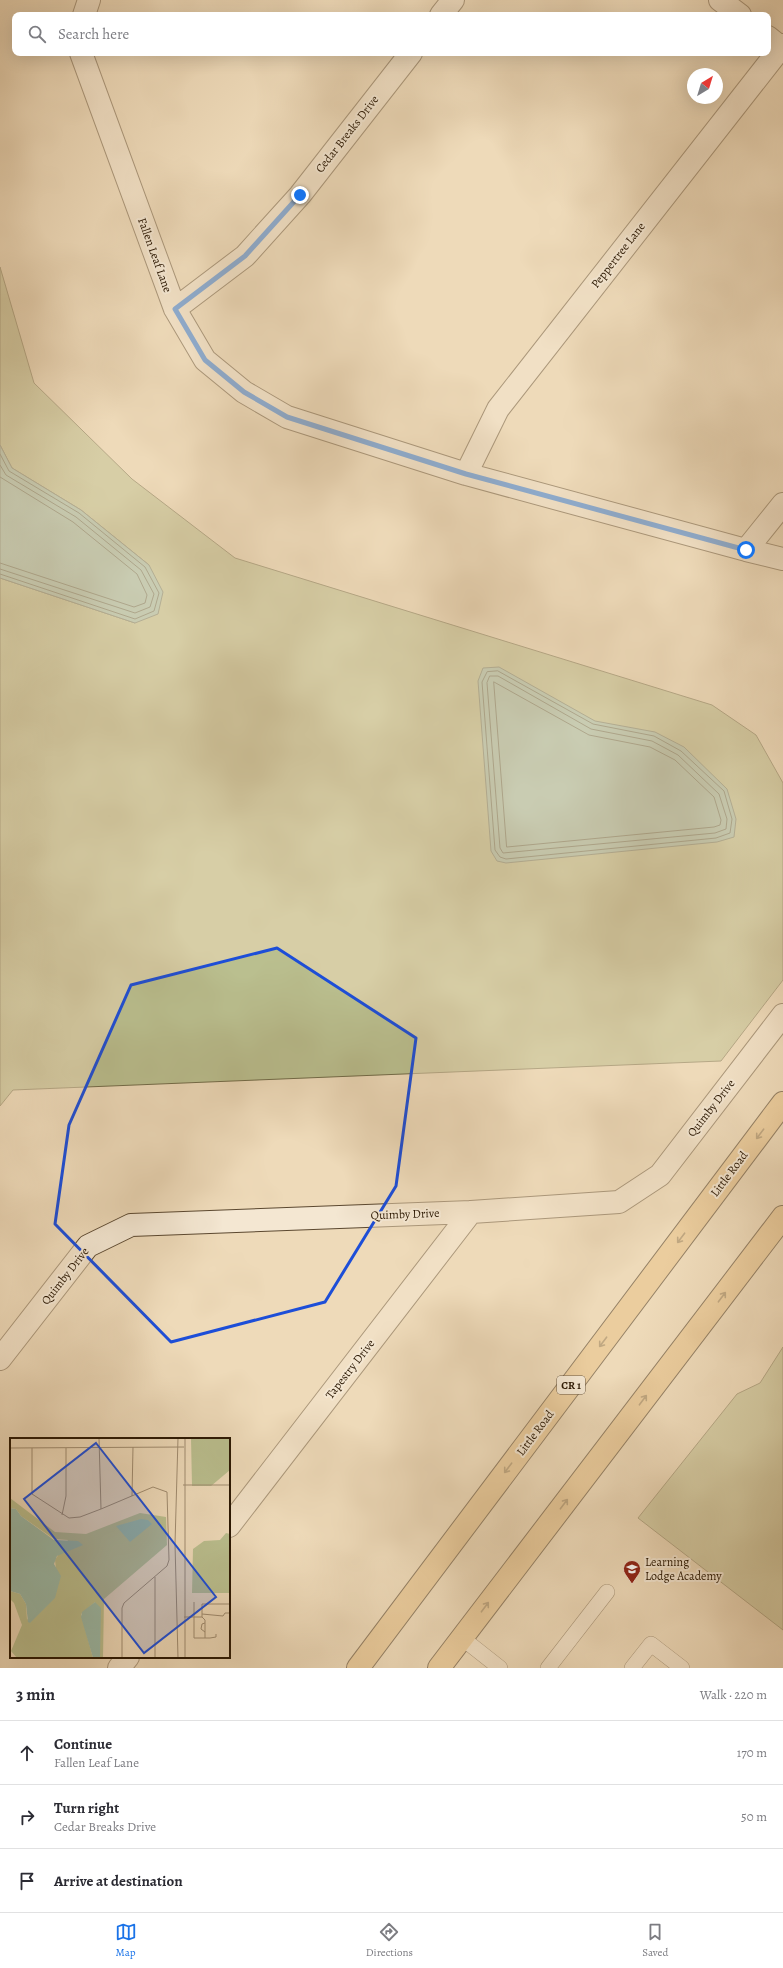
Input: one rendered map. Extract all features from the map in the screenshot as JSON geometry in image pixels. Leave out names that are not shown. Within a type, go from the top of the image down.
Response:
[{"type":"main road","name":"Little Road","points":[[358,1668],[783,1103]]},
{"type":"main road","points":[[439,1668],[783,1217]]},
{"type":"street","points":[[85,12],[89,0]]},
{"type":"street","points":[[443,12],[453,0]]},
{"type":"street","points":[[720,0],[736,12]]},
{"type":"street","name":"Peppertree Lane","points":[[771,54],[779,44]]},
{"type":"street","name":"Fallen Leaf Lane","points":[[82,56],[175,309],[205,360],[244,392],[287,417],[466,474],[746,550]]},
{"type":"street","name":"Cedar Breaks Drive","points":[[175,309],[245,256],[300,195],[409,56]]},
{"type":"street","name":"Peppertree Lane","points":[[466,474],[498,409],[770,56]]},
{"type":"street","points":[[783,504],[746,550],[783,558]]},
{"type":"street","name":"Quimby Drive","points":[[0,1359],[88,1246],[131,1225],[471,1212],[619,1202],[660,1175],[783,1015]]},
{"type":"street","name":"Tapestry Drive","points":[[230,1525],[471,1212]]},
{"type":"street","points":[[120,1668],[127,1658]]},
{"type":"lane","points":[[548,1668],[607,1592]]},
{"type":"lane","points":[[462,1638],[500,1668]]},
{"type":"lane","points":[[632,1668],[651,1644],[682,1668]]},
{"type":"highlighted area","points":[[277,948],[416,1038],[396,1186],[325,1302],[171,1342],[55,1224],[69,1125],[131,985]]},
{"type":"shaded area","points":[[0,267],[34,383],[132,479],[235,558],[712,705],[756,735],[783,783],[783,980],[721,1061],[13,1090],[0,1106],[0,578],[135,623],[149,565],[81,510],[12,468],[0,445]]},
{"type":"shaded area","points":[[783,1347],[783,1630],[638,1518],[737,1394],[760,1383]]},
{"type":"water","points":[[0,445],[12,468],[81,510],[149,565],[163,592],[158,614],[135,623],[0,578]]},
{"type":"water","points":[[499,667],[595,721],[655,732],[684,747],[727,789],[736,819],[734,837],[717,842],[506,863],[497,861],[491,851],[478,681],[483,668]]},
{"type":"place","name":"Learning Lodge Academy","points":[[632,1584]]},
{"type":"route","points":[[300,195],[245,256],[175,309],[205,360],[244,392],[287,417],[466,474],[746,550]]}]
